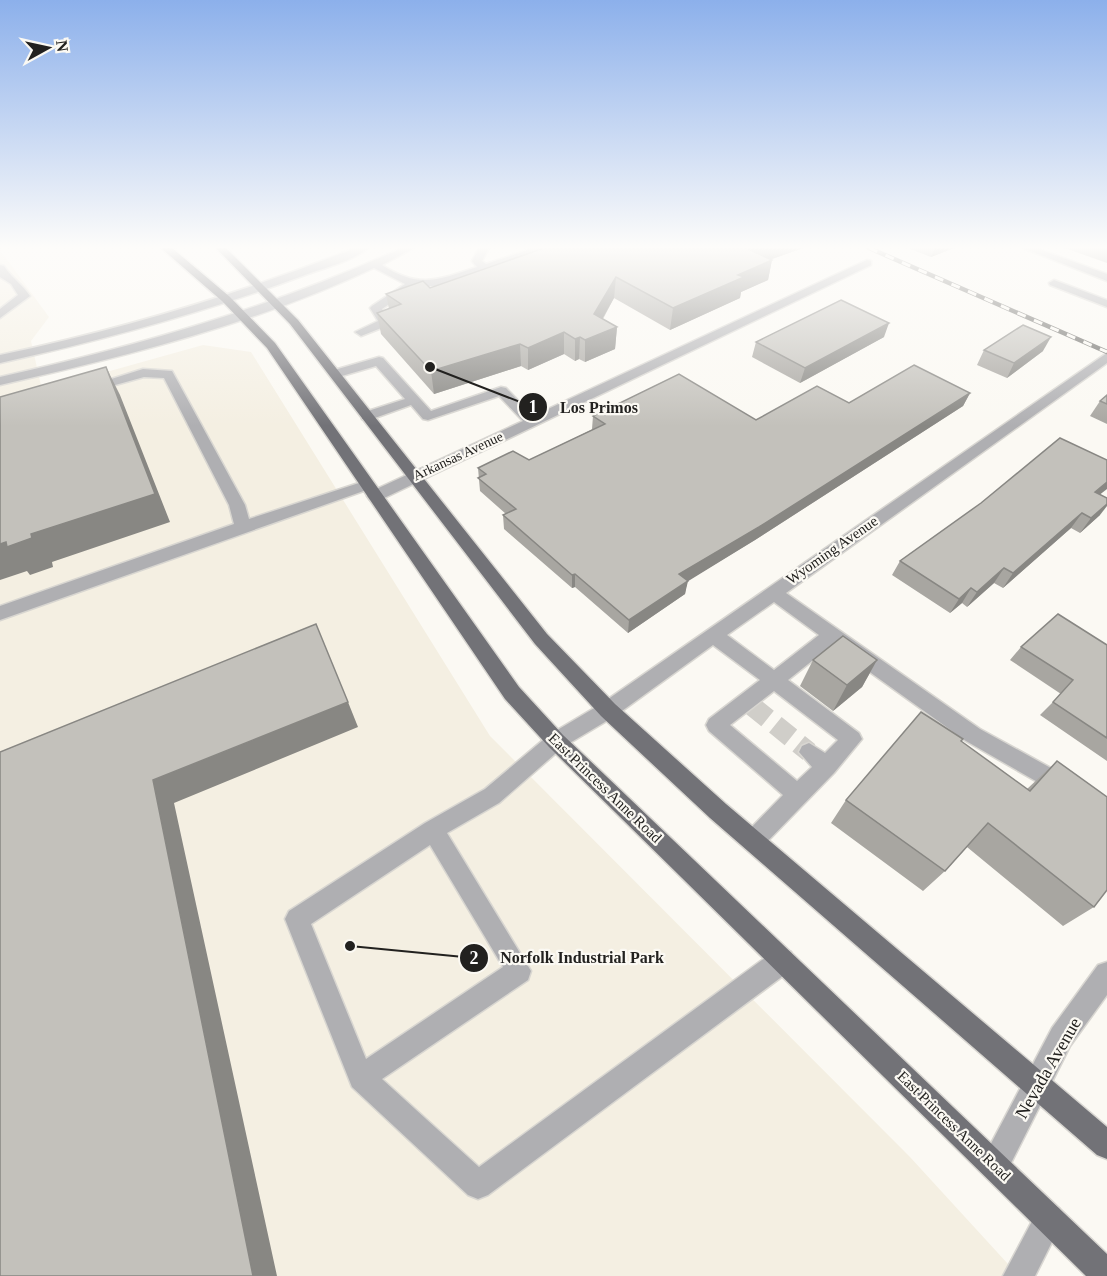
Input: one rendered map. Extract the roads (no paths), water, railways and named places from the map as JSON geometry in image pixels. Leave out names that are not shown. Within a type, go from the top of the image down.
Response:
[{"type":"main road","name":"East Princess Anne Road","points":[[235,308],[271,346],[512,693],[556,741],[1107,1275]]},
{"type":"main road","points":[[280,308],[541,639],[608,710],[753,841],[1107,1145]]},
{"type":"street","points":[[0,358],[105,334],[196,308]]},
{"type":"street","points":[[0,381],[104,356],[261,308]]},
{"type":"street","points":[[361,332],[385,323],[377,308]]},
{"type":"street","name":"Arkansas Avenue","points":[[0,613],[243,527],[415,477],[773,308]]},
{"type":"street","points":[[335,375],[379,361],[428,416],[501,391],[532,422]]},
{"type":"street","name":"Wyoming Avenue","points":[[361,1078],[297,919],[433,830],[492,796],[556,741],[608,710],[772,592],[1104,363]]},
{"type":"street","points":[[77,391],[143,374],[168,374],[237,505],[243,527]]},
{"type":"street","points":[[368,416],[414,400]]},
{"type":"street","points":[[772,592],[973,735],[1075,793]]},
{"type":"street","points":[[713,635],[852,740],[753,841]]},
{"type":"street","points":[[798,795],[716,725],[748,704],[774,680],[832,635]]},
{"type":"street","points":[[809,752],[827,767]]},
{"type":"street","points":[[433,830],[519,971],[361,1078],[478,1185],[782,961]]},
{"type":"street","name":"Nevada Avenue","points":[[995,1165],[1061,1037],[1107,974]]},
{"type":"street","points":[[1018,1276],[1048,1218]]},
{"type":"tunnel","points":[[752,706],[809,752]]},
{"type":"railway","points":[[1005,308],[1107,352]]},
{"type":"place","name":"Los Primos","points":[[430,367]]},
{"type":"place","name":"Norfolk Industrial Park","points":[[350,946]]}]
